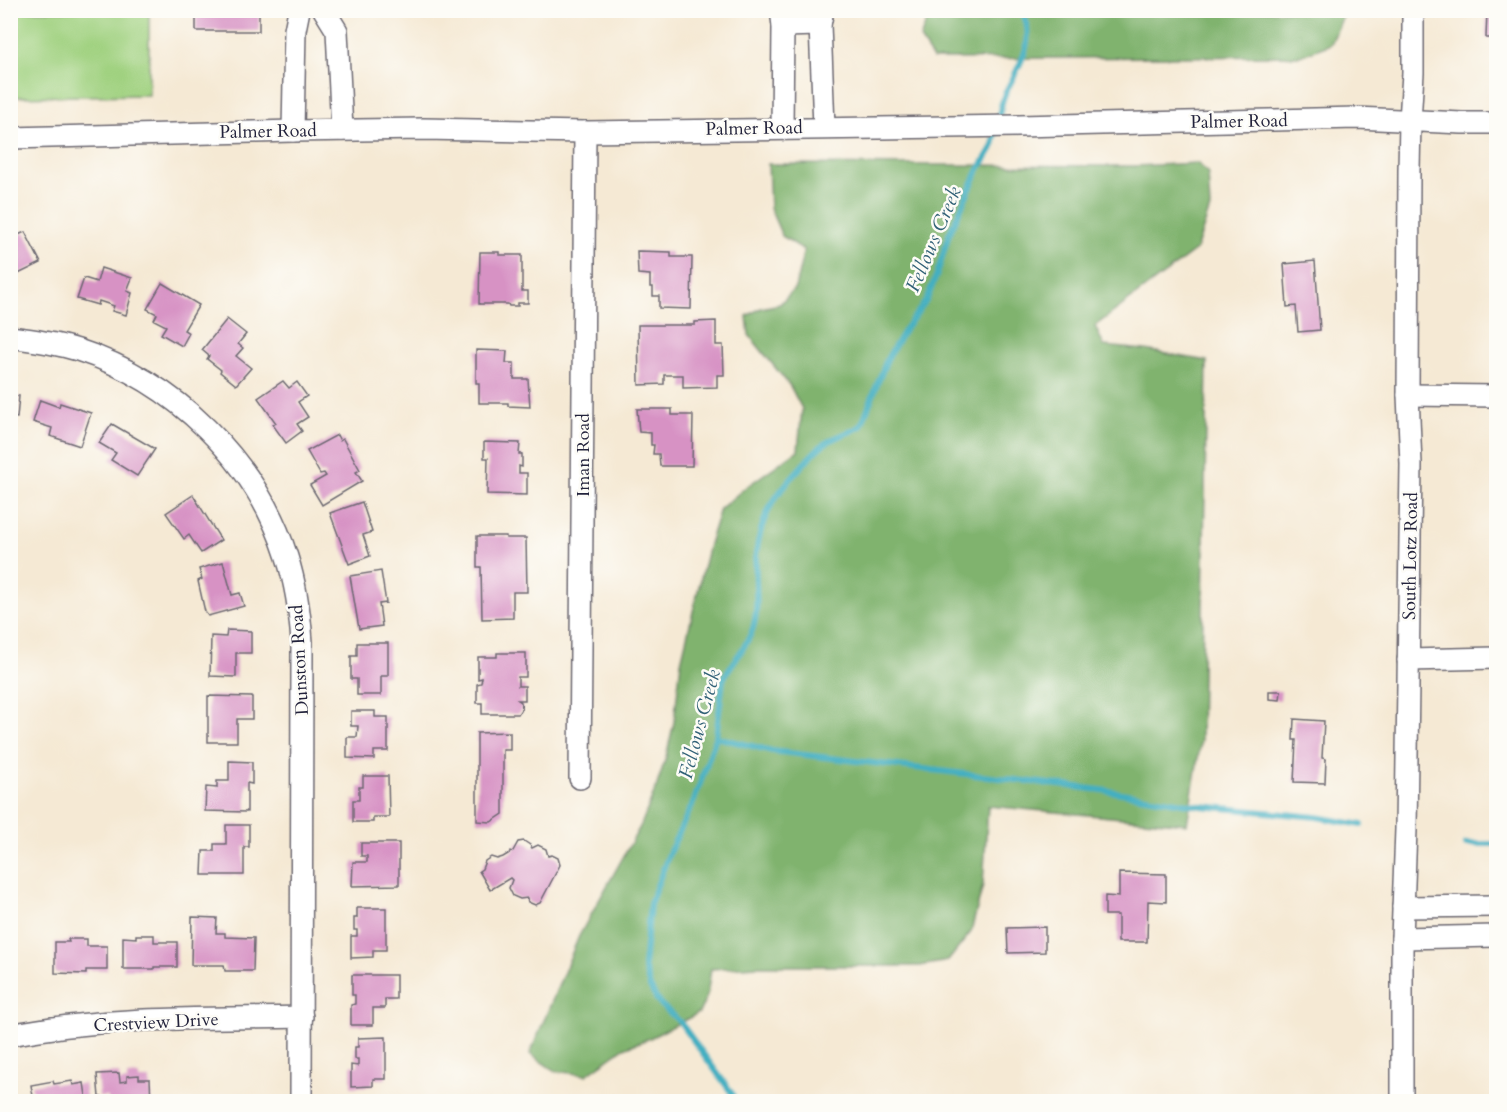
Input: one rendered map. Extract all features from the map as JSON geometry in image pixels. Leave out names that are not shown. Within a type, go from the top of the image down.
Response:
[{"type":"street","points":[[292,130],[295,30],[299,10]]},
{"type":"street","points":[[324,10],[337,31],[342,130]]},
{"type":"street","name":"South Lotz Road","points":[[1402,1101],[1402,938],[1411,464],[1408,395],[1413,10]]},
{"type":"street","points":[[782,128],[782,18],[822,18],[824,127]]},
{"type":"street","name":"Palmer Road","points":[[10,138],[292,130],[585,132],[1019,126],[1357,118],[1497,123]]},
{"type":"street","name":"Iman Road","points":[[580,778],[585,132]]},
{"type":"street","name":"Dunston Road","points":[[10,337],[58,345],[97,357],[130,372],[178,404],[210,430],[255,490],[274,524],[287,557],[298,603],[303,642],[301,1101]]},
{"type":"street","points":[[1408,395],[1497,396]]},
{"type":"street","points":[[1408,660],[1497,658]]},
{"type":"street","points":[[1403,906],[1497,906]]},
{"type":"street","points":[[1402,938],[1497,936]]},
{"type":"street","name":"Crestview Drive","points":[[10,1035],[40,1029],[137,1020],[302,1017]]},
{"type":"green space","points":[[930,10],[1345,11],[1331,44],[1300,56],[933,59],[920,39]]},
{"type":"green space","points":[[10,11],[149,11],[149,95],[11,97]]},
{"type":"green space","points":[[1197,163],[1208,173],[1210,208],[1196,250],[1095,326],[1104,346],[1145,350],[1207,361],[1201,740],[1187,824],[988,806],[983,885],[971,932],[948,961],[920,966],[757,966],[711,969],[707,996],[699,1013],[648,1039],[624,1048],[586,1075],[555,1071],[530,1054],[579,936],[641,825],[656,788],[674,722],[681,662],[709,544],[720,509],[746,487],[798,450],[802,409],[790,386],[749,335],[747,316],[761,308],[780,304],[795,288],[804,250],[782,236],[770,208],[768,164],[1135,166]]},
{"type":"building","points":[[196,10],[259,10],[259,31],[196,31]]},
{"type":"building","points":[[885,10],[906,10],[905,16]]},
{"type":"building","points":[[1487,10],[1496,10],[1496,38],[1486,38]]},
{"type":"building","points":[[15,230],[18,235],[25,232],[41,263],[10,278],[10,232]]},
{"type":"building","points":[[637,251],[671,252],[671,257],[692,257],[691,309],[659,308],[659,296],[653,296],[653,287],[650,287],[650,275],[638,274]]},
{"type":"building","points":[[480,252],[522,255],[522,291],[528,291],[528,303],[518,303],[518,306],[479,304]]},
{"type":"building","points":[[1315,261],[1320,330],[1298,332],[1296,306],[1287,307],[1284,264]]},
{"type":"building","points":[[101,268],[132,278],[127,291],[132,293],[126,315],[112,311],[114,306],[99,301],[98,305],[77,299],[84,278],[97,282]]},
{"type":"building","points":[[162,283],[199,305],[184,330],[189,333],[182,346],[161,334],[166,326],[154,320],[157,314],[147,309]]},
{"type":"building","points":[[227,319],[246,334],[238,344],[243,348],[236,356],[251,368],[236,385],[207,359],[209,356],[202,350]]},
{"type":"building","points":[[716,321],[716,345],[723,345],[724,375],[717,375],[717,387],[683,388],[683,375],[664,375],[664,384],[639,385],[638,325],[695,325],[695,322]]},
{"type":"building","points":[[476,350],[507,351],[506,363],[514,363],[514,379],[528,379],[530,407],[508,406],[508,403],[479,403],[479,383],[476,383]]},
{"type":"building","points":[[283,381],[289,388],[297,382],[307,396],[298,402],[308,417],[297,424],[302,431],[286,443],[273,425],[276,423],[258,398]]},
{"type":"building","points":[[10,395],[19,396],[17,418],[10,417]]},
{"type":"building","points":[[40,400],[59,407],[60,403],[91,413],[80,446],[50,436],[52,428],[33,422]]},
{"type":"building","points":[[637,409],[672,409],[672,415],[693,415],[692,466],[660,466],[659,454],[653,454],[654,445],[651,445],[651,433],[639,432]]},
{"type":"building","points":[[112,424],[155,449],[137,476],[111,460],[116,453],[99,443]]},
{"type":"building","points":[[337,435],[340,441],[343,439],[360,470],[356,472],[362,481],[322,505],[310,485],[326,476],[324,473],[320,474],[307,451]]},
{"type":"building","points":[[484,442],[520,443],[519,454],[522,454],[522,467],[519,466],[519,473],[527,473],[527,495],[487,494],[488,458],[484,458]]},
{"type":"building","points":[[1494,474],[1496,474],[1496,580],[1494,580]]},
{"type":"building","points":[[193,495],[221,540],[201,553],[189,535],[184,539],[166,513]]},
{"type":"building","points":[[362,502],[372,532],[363,535],[370,556],[349,564],[330,513]]},
{"type":"building","points":[[477,536],[526,538],[527,592],[513,592],[513,618],[482,619],[481,567],[477,567]]},
{"type":"building","points":[[223,562],[232,595],[240,593],[244,606],[208,616],[198,581],[202,579],[199,569]]},
{"type":"building","points":[[381,571],[386,603],[379,604],[382,626],[359,629],[350,576]]},
{"type":"building","points":[[227,630],[251,631],[251,653],[236,653],[236,677],[210,676],[211,636],[226,637]]},
{"type":"building","points":[[357,643],[388,643],[388,676],[381,676],[381,695],[357,695],[357,679],[351,679],[351,656],[357,656]]},
{"type":"building","points":[[497,653],[526,653],[526,677],[518,677],[518,686],[525,686],[525,700],[518,700],[522,708],[518,714],[482,714],[482,703],[477,703],[477,684],[481,683],[482,678],[478,679],[478,657],[497,657]]},
{"type":"building","points":[[1269,691],[1281,691],[1280,700],[1269,699]]},
{"type":"building","points":[[208,696],[252,697],[252,719],[237,719],[237,742],[208,742]]},
{"type":"building","points":[[351,711],[375,711],[375,717],[388,717],[388,751],[374,751],[374,759],[347,758],[347,737],[357,737],[358,726],[351,726]]},
{"type":"building","points":[[1294,719],[1324,721],[1322,758],[1326,759],[1325,783],[1294,782],[1296,740],[1293,740]]},
{"type":"building","points":[[510,732],[510,750],[503,750],[503,814],[491,822],[477,821],[477,733]]},
{"type":"building","points":[[229,761],[252,762],[252,784],[247,783],[247,812],[205,811],[206,787],[217,788],[217,781],[229,781]]},
{"type":"building","points":[[363,776],[388,776],[389,817],[373,817],[373,822],[353,822],[353,800],[359,800],[359,787],[363,787]]},
{"type":"building","points":[[226,825],[249,825],[249,847],[244,847],[244,875],[202,875],[203,851],[214,851],[214,844],[226,844]]},
{"type":"building","points":[[524,841],[532,848],[538,845],[546,849],[548,856],[558,858],[560,865],[540,903],[535,905],[528,902],[527,898],[520,899],[513,896],[509,888],[512,880],[510,878],[490,890],[479,871],[485,861],[491,857],[497,859],[503,857],[513,851],[518,842]]},
{"type":"building","points":[[361,843],[399,843],[399,885],[352,886],[353,862],[367,862],[367,856],[361,856]]},
{"type":"building","points":[[1119,873],[1166,874],[1166,902],[1148,901],[1147,942],[1118,942],[1118,915],[1105,915],[1105,896],[1119,897]]},
{"type":"building","points":[[357,908],[386,908],[386,950],[373,950],[373,957],[351,958],[351,936],[357,936],[357,930],[354,930],[354,918],[357,918]]},
{"type":"building","points":[[192,917],[217,918],[216,933],[225,933],[225,937],[254,938],[253,971],[225,971],[224,965],[191,965]]},
{"type":"building","points":[[1045,927],[1045,952],[1008,953],[1007,928]]},
{"type":"building","points":[[136,935],[154,935],[154,942],[177,942],[177,967],[123,969],[123,937],[136,938]]},
{"type":"building","points":[[68,939],[87,939],[87,946],[107,946],[107,970],[86,970],[86,974],[55,973],[55,942],[69,942]]},
{"type":"building","points":[[352,975],[396,975],[396,999],[385,999],[385,1008],[373,1008],[373,1025],[351,1025],[351,1005],[355,1004],[355,995],[352,995]]},
{"type":"building","points":[[386,1037],[386,1079],[373,1079],[373,1086],[351,1087],[351,1065],[358,1066],[358,1059],[355,1059],[355,1047],[358,1047],[358,1038]]},
{"type":"building","points":[[119,1073],[120,1082],[127,1081],[127,1076],[139,1075],[139,1079],[150,1079],[151,1102],[108,1102],[108,1097],[99,1097],[97,1074]]},
{"type":"building","points":[[53,1081],[54,1084],[72,1081],[73,1085],[84,1083],[87,1102],[34,1102],[31,1085]]},
{"type":"waterway","name":"Fellows Creek","points":[[998,121],[1004,97],[1027,44],[1028,33],[1022,10]]},
{"type":"waterway","name":"Fellows Creek","points":[[735,1102],[731,1092],[680,1022],[658,1002],[650,987],[644,966],[650,904],[670,851],[694,801],[716,737],[723,680],[753,628],[756,610],[756,555],[765,517],[783,487],[820,447],[861,426],[887,359],[905,329],[926,301],[949,234],[978,171],[993,146],[996,131]]},
{"type":"waterway","points":[[716,737],[772,751],[1109,791],[1201,806],[1317,817],[1362,825]]},
{"type":"waterway","points":[[1466,844],[1496,844]]}]
